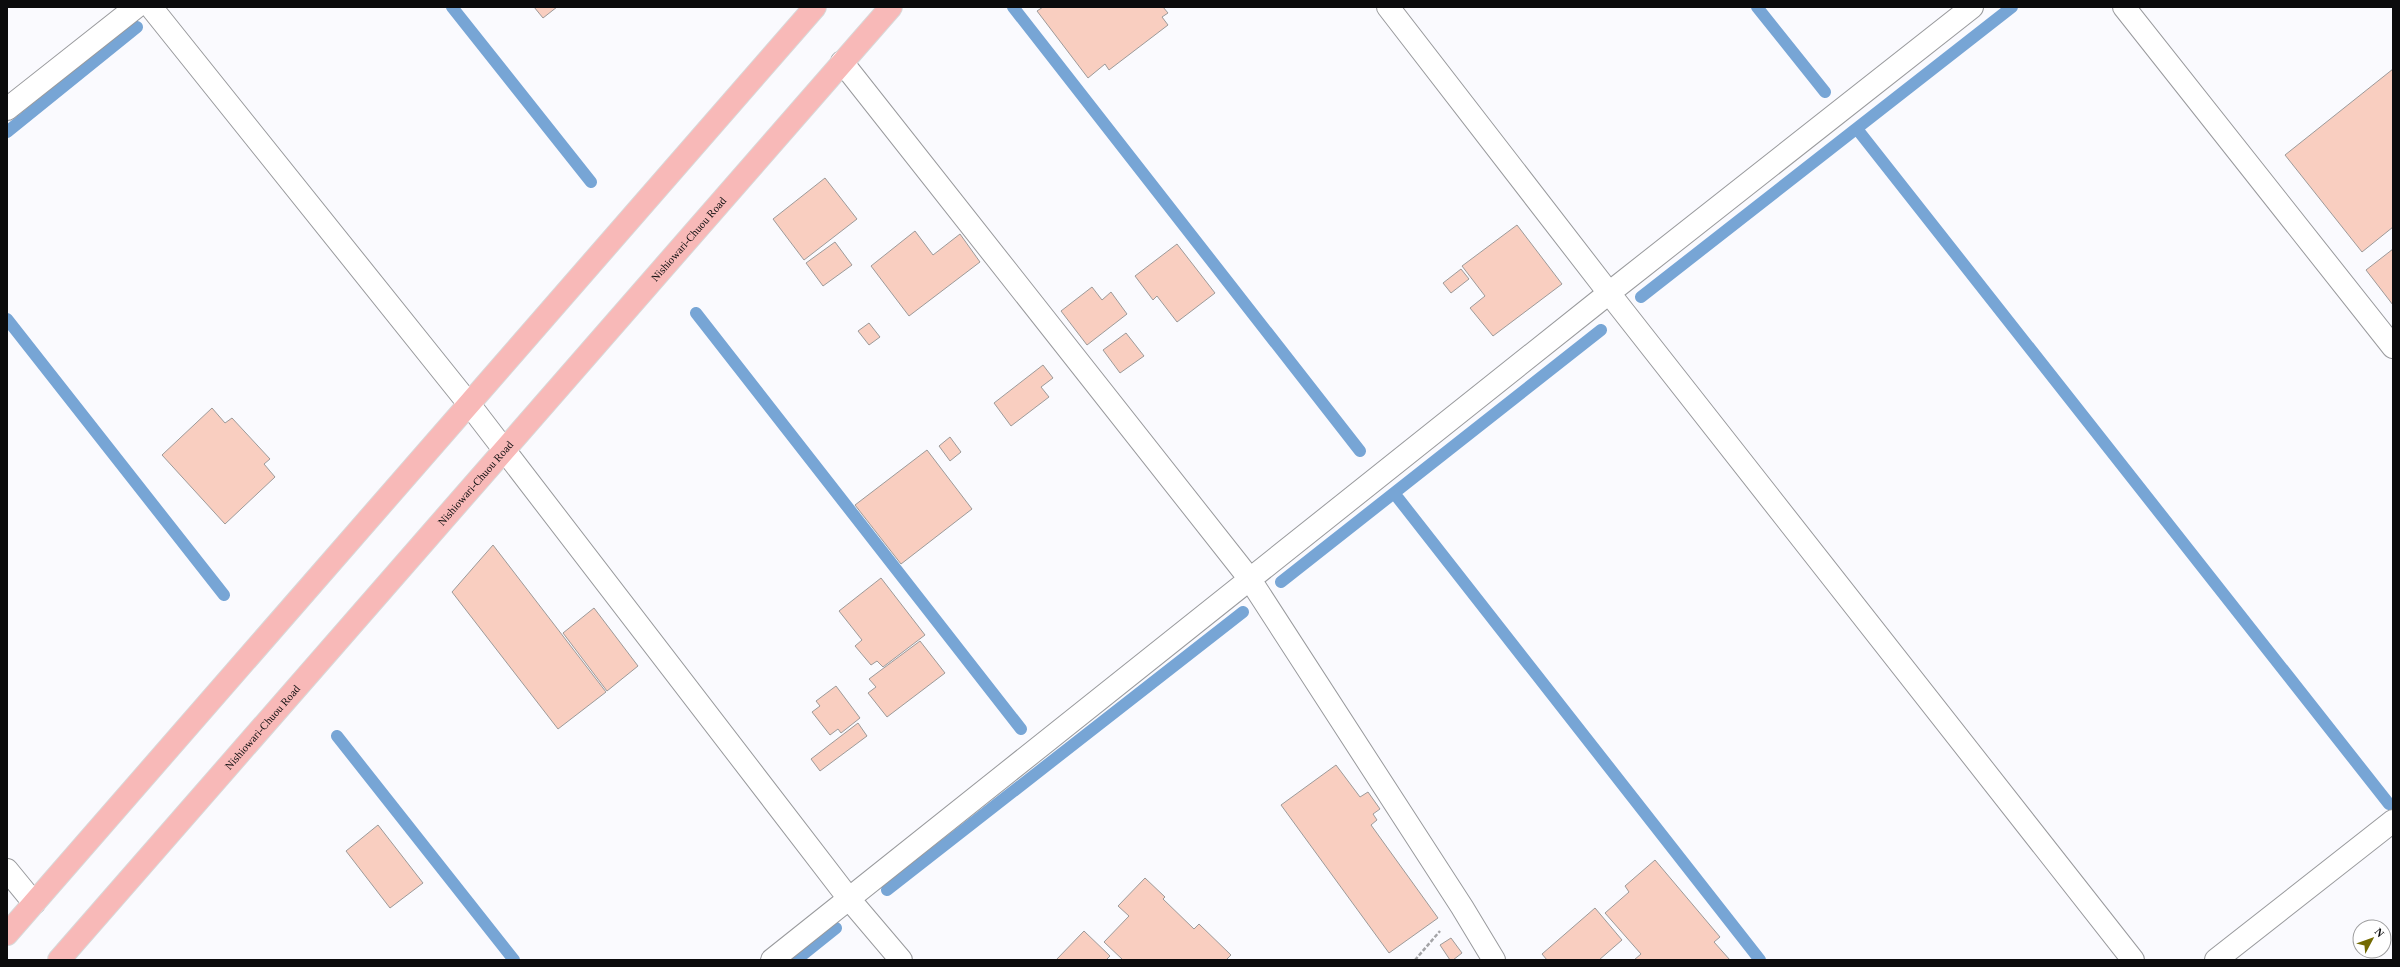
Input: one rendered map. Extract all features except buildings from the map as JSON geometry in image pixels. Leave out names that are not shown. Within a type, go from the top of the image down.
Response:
[{"type":"main road","name":"Nishiowari-Chuou Road","points":[[68,956],[504,450],[891,7]]},
{"type":"main road","points":[[7,934],[469,404],[808,10]]},
{"type":"street","points":[[7,109],[136,7]]},
{"type":"street","points":[[151,7],[469,404],[850,900],[901,960]]},
{"type":"street","points":[[1388,7],[1609,293],[2133,960]]},
{"type":"street","points":[[772,960],[850,900],[1249,578],[1972,7]]},
{"type":"street","points":[[2124,7],[2393,347]]},
{"type":"street","points":[[842,62],[1249,578],[1462,907],[1494,960]]},
{"type":"street","points":[[2216,960],[2393,821]]},
{"type":"street","points":[[7,870],[34,904]]},
{"type":"waterway","points":[[452,7],[591,182]]},
{"type":"waterway","points":[[1013,7],[1360,451]]},
{"type":"waterway","points":[[1757,7],[1825,92]]},
{"type":"waterway","points":[[1641,297],[2012,7]]},
{"type":"waterway","points":[[7,132],[137,27]]},
{"type":"waterway","points":[[1857,129],[2389,804]]},
{"type":"waterway","points":[[696,313],[1021,729]]},
{"type":"waterway","points":[[7,319],[224,595]]},
{"type":"waterway","points":[[1281,582],[1601,330]]},
{"type":"waterway","points":[[1394,493],[1760,960]]},
{"type":"waterway","points":[[887,890],[1243,612]]},
{"type":"waterway","points":[[337,736],[514,960]]},
{"type":"waterway","points":[[796,960],[836,928]]}]
